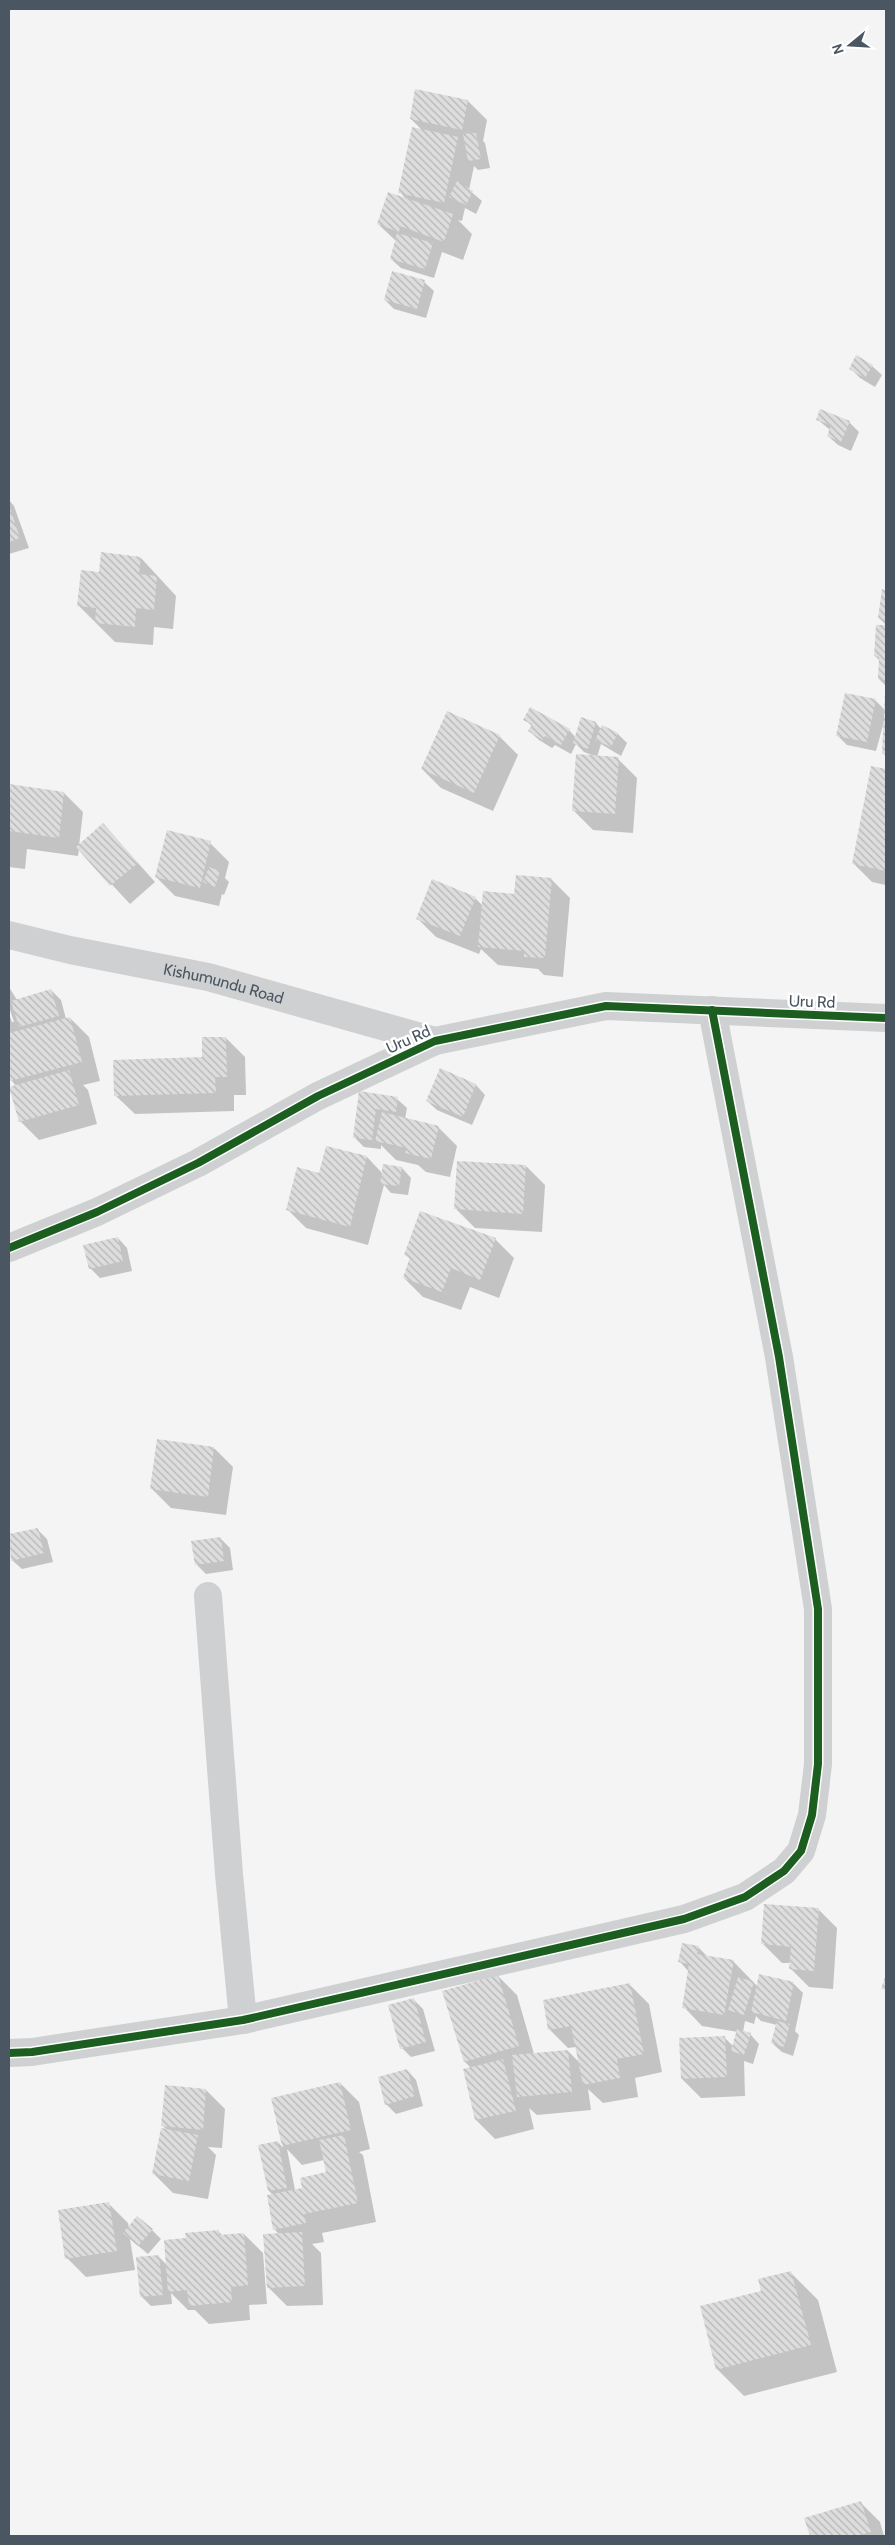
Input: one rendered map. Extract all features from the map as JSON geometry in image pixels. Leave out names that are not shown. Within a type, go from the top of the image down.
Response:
[{"type":"street","name":"Kishumundu Road","points":[[9,936],[208,977],[435,1041]]},
{"type":"street","name":"Uru Rd","points":[[9,1248],[96,1212],[198,1163],[318,1096],[435,1041],[606,1006],[886,1018]]},
{"type":"street","points":[[9,2053],[32,2052],[243,2020],[684,1919],[745,1897],[784,1871],[801,1851],[812,1816],[818,1764],[818,1609],[778,1357],[712,1010]]},
{"type":"street","points":[[208,1596],[229,1874],[243,2020]]},
{"type":"building","points":[[415,89],[468,100],[462,130],[410,119]]},
{"type":"building","points":[[412,127],[458,137],[444,203],[398,193]]},
{"type":"building","points":[[476,133],[481,159],[468,161],[463,134]]},
{"type":"building","points":[[457,181],[473,191],[466,205],[449,197]]},
{"type":"building","points":[[388,192],[453,214],[444,242],[400,226],[399,232],[377,224]]},
{"type":"building","points":[[397,233],[433,243],[425,269],[390,259]]},
{"type":"building","points":[[392,271],[425,280],[417,309],[384,300]]},
{"type":"building","points":[[856,355],[873,365],[865,378],[849,369]]},
{"type":"building","points":[[820,409],[850,421],[841,442],[827,436],[831,425],[816,420]]},
{"type":"building","points":[[9,506],[20,538],[9,542]]},
{"type":"building","points":[[101,552],[141,557],[139,574],[157,576],[154,610],[136,608],[135,627],[95,623],[96,608],[77,606],[81,570],[99,572]]},
{"type":"building","points":[[882,589],[886,590],[886,620],[878,618]]},
{"type":"building","points":[[876,625],[886,625],[886,680],[878,679],[879,657],[874,656]]},
{"type":"building","points":[[885,691],[886,754],[882,754]]},
{"type":"building","points":[[845,693],[876,699],[867,742],[836,736]]},
{"type":"building","points":[[530,707],[570,729],[561,745],[545,736],[543,740],[528,731],[532,724],[523,720]]},
{"type":"building","points":[[447,711],[500,735],[474,793],[421,769]]},
{"type":"building","points":[[581,717],[596,722],[588,749],[573,743]]},
{"type":"building","points":[[602,725],[618,733],[611,747],[595,740]]},
{"type":"building","points":[[576,754],[619,757],[615,814],[572,811]]},
{"type":"building","points":[[871,766],[886,769],[886,871],[852,864]]},
{"type":"building","points":[[9,784],[64,792],[59,838],[9,831]]},
{"type":"building","points":[[103,823],[138,863],[110,886],[76,847]]},
{"type":"building","points":[[167,830],[211,841],[200,888],[155,877]]},
{"type":"building","points":[[209,867],[220,871],[215,887],[203,882]]},
{"type":"building","points":[[516,875],[552,878],[545,958],[524,957],[524,951],[478,947],[483,891],[514,894]]},
{"type":"building","points":[[432,879],[476,897],[460,936],[416,919]]},
{"type":"building","points":[[51,989],[59,1016],[19,1027],[11,1001]]},
{"type":"building","points":[[70,1017],[82,1062],[10,1081],[9,1033]]},
{"type":"building","points":[[202,1037],[226,1037],[227,1077],[215,1077],[216,1093],[114,1096],[113,1060],[202,1057]]},
{"type":"building","points":[[440,1068],[476,1084],[463,1117],[426,1101]]},
{"type":"building","points":[[69,1070],[79,1105],[19,1122],[9,1087]]},
{"type":"building","points":[[359,1091],[398,1097],[396,1112],[376,1109],[372,1140],[353,1138]]},
{"type":"building","points":[[382,1112],[439,1126],[431,1159],[405,1153],[407,1148],[375,1141]]},
{"type":"building","points":[[326,1146],[367,1156],[350,1227],[286,1210],[297,1167],[319,1173]]},
{"type":"building","points":[[457,1161],[526,1165],[523,1214],[454,1209]]},
{"type":"building","points":[[383,1164],[402,1167],[399,1186],[380,1184]]},
{"type":"building","points":[[420,1211],[496,1238],[480,1280],[451,1268],[442,1292],[403,1278],[410,1257],[404,1255]]},
{"type":"building","points":[[118,1237],[123,1261],[89,1269],[83,1245]]},
{"type":"building","points":[[157,1439],[214,1447],[208,1497],[150,1489]]},
{"type":"building","points":[[38,1528],[44,1553],[11,1561],[9,1534]]},
{"type":"building","points":[[221,1537],[224,1561],[195,1565],[191,1541]]},
{"type":"building","points":[[764,1904],[819,1908],[814,1971],[789,1969],[791,1947],[761,1944]]},
{"type":"building","points":[[682,1943],[699,1946],[697,1954],[734,1960],[724,2015],[682,2008],[689,1964],[678,1962]]},
{"type":"building","points":[[759,1974],[794,1982],[786,2021],[751,2012]]},
{"type":"building","points":[[886,1974],[886,1990],[881,1989]]},
{"type":"building","points":[[498,1975],[519,2046],[464,2062],[442,1991]]},
{"type":"building","points":[[738,1977],[754,1982],[744,2015],[728,2010]]},
{"type":"building","points":[[630,1983],[644,2054],[617,2059],[620,2078],[583,2085],[571,2026],[548,2030],[543,2000]]},
{"type":"building","points":[[414,1998],[426,2042],[400,2049],[388,2005]]},
{"type":"building","points":[[777,2021],[790,2024],[784,2047],[771,2043]]},
{"type":"building","points":[[737,2029],[751,2033],[744,2055],[731,2051]]},
{"type":"building","points":[[725,2036],[727,2077],[681,2079],[679,2038]]},
{"type":"building","points":[[568,2050],[572,2092],[517,2097],[512,2055]]},
{"type":"building","points":[[503,2059],[516,2111],[475,2120],[463,2069]]},
{"type":"building","points":[[407,2069],[415,2096],[385,2105],[378,2077]]},
{"type":"building","points":[[340,2082],[351,2130],[282,2146],[271,2098]]},
{"type":"building","points":[[165,2085],[206,2089],[203,2130],[161,2126]]},
{"type":"building","points":[[161,2128],[198,2135],[189,2181],[152,2174]]},
{"type":"building","points":[[344,2135],[358,2203],[304,2214],[306,2223],[273,2230],[267,2195],[302,2188],[300,2178],[326,2172],[319,2140]]},
{"type":"building","points":[[278,2141],[287,2188],[268,2191],[258,2145]]},
{"type":"building","points":[[109,2202],[117,2251],[65,2259],[58,2210]]},
{"type":"building","points":[[137,2216],[153,2229],[138,2246],[123,2233]]},
{"type":"building","points":[[219,2230],[219,2235],[244,2233],[248,2285],[231,2287],[232,2302],[189,2306],[187,2290],[168,2292],[164,2240],[186,2238],[185,2233]]},
{"type":"building","points":[[302,2232],[305,2286],[267,2288],[263,2234]]},
{"type":"building","points":[[159,2255],[163,2295],[140,2297],[136,2257]]},
{"type":"building","points":[[791,2271],[811,2345],[716,2370],[700,2306],[761,2291],[758,2279]]},
{"type":"building","points":[[861,2501],[871,2532],[856,2536],[810,2536],[804,2518]]},
{"type":"cycle path","points":[[9,1248],[97,1212],[198,1163],[318,1096],[435,1041],[606,1006],[886,1018]]},
{"type":"cycle path","points":[[9,2053],[32,2052],[243,2020],[684,1919],[745,1897],[784,1871],[801,1851],[812,1815],[818,1764],[818,1609],[779,1357],[712,1010]]}]
